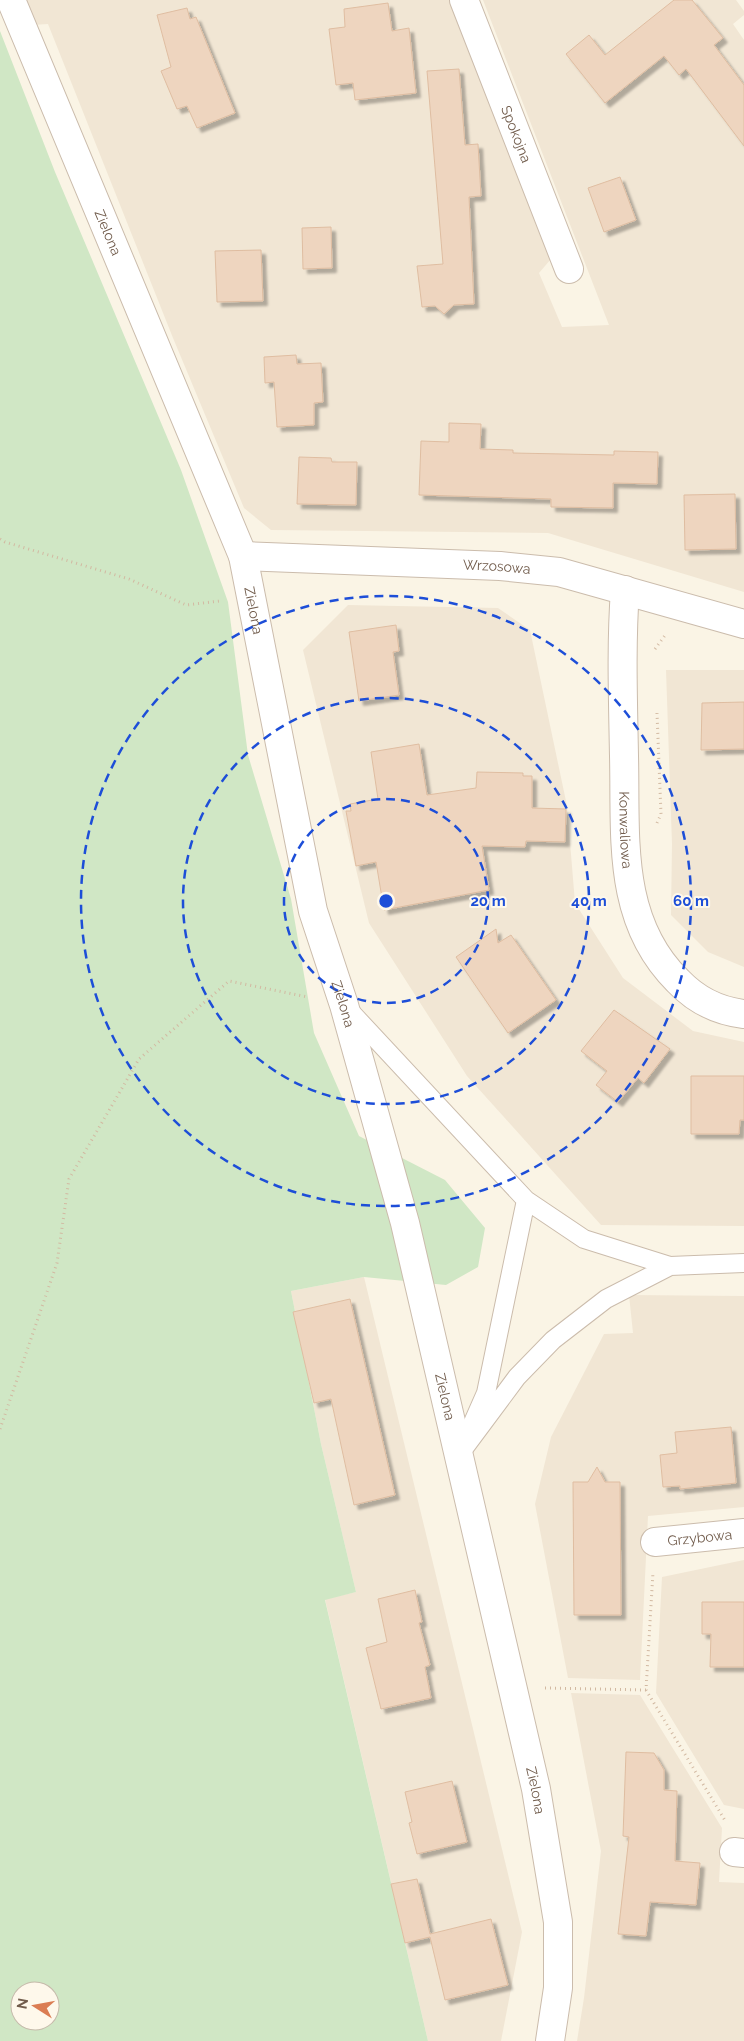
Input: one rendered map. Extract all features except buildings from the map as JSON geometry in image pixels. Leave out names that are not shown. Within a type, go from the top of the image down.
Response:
[{"type":"street","name":"Zielona","points":[[11,0],[243,556],[313,910],[344,1005],[405,1223],[536,1789],[558,1922],[558,1988],[550,2041]]},
{"type":"street","name":"Spokojna","points":[[464,0],[569,269]]},
{"type":"street","name":"Wrzosowa","points":[[243,556],[500,566],[559,572],[744,624]]},
{"type":"street","name":"Konwaliowa","points":[[625,590],[622,637],[627,867],[637,916],[652,951],[666,970],[687,990],[712,1007],[744,1014]]},
{"type":"street","name":"Grzybowa","points":[[655,1542],[744,1532]]},
{"type":"lane","points":[[344,1005],[526,1200],[584,1240],[670,1266],[744,1264]]},
{"type":"lane","points":[[459,1455],[486,1393],[526,1200]]},
{"type":"lane","points":[[459,1455],[517,1377],[553,1340],[606,1299],[670,1266]]},
{"type":"path","points":[[0,539],[129,579],[186,605],[251,597]]},
{"type":"path","points":[[655,650],[668,632]]},
{"type":"path","points":[[654,829],[661,814],[657,708]]},
{"type":"path","points":[[0,1429],[56,1264],[69,1179],[140,1059],[229,981],[344,1005]]},
{"type":"path","points":[[655,1542],[646,1690],[736,1844]]},
{"type":"path","points":[[512,1687],[646,1690]]},
{"type":"shaded area","points":[[21,0],[450,0],[551,259],[539,273],[562,327],[609,325],[483,0],[736,0],[744,11],[744,15],[733,24],[744,40],[744,592],[548,533],[271,530],[244,508],[173,338],[48,24],[32,25]]},
{"type":"shaded area","points":[[348,605],[498,608],[530,630],[567,806],[575,903],[623,978],[693,1031],[744,1042],[744,1226],[601,1225],[467,1076],[369,923],[303,650]]},
{"type":"shaded area","points":[[666,670],[744,670],[744,967],[708,952],[671,915],[672,844]]},
{"type":"shaded area","points":[[364,1277],[522,1932],[501,2041],[428,2041],[325,1599],[356,1592],[321,1444],[291,1291]]},
{"type":"shaded area","points":[[629,1295],[744,1296],[744,1507],[648,1516],[640,1680],[568,1678],[535,1504],[551,1437],[604,1334],[633,1333]]},
{"type":"shaded area","points":[[744,1560],[744,1809],[724,1805],[656,1693],[662,1577]]},
{"type":"shaded area","points":[[571,1693],[640,1695],[722,1828],[719,1882],[744,1883],[744,2041],[577,2041],[584,1998],[601,1851]]},
{"type":"green space","points":[[0,31],[55,172],[181,470],[228,602],[248,755],[291,899],[314,1033],[359,1136],[445,1180],[485,1228],[478,1267],[446,1285],[364,1277],[291,1291],[321,1444],[356,1592],[325,1600],[428,2041],[0,2041]]}]
